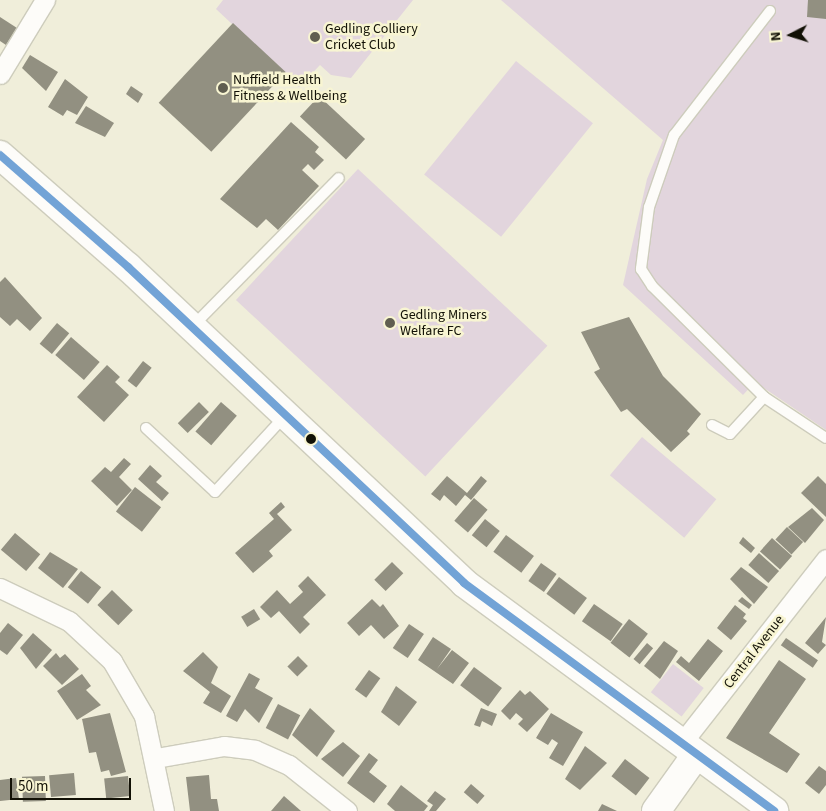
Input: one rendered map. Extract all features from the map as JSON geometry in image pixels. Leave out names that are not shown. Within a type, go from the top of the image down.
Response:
[{"type":"main road","points":[[0,155],[192,327],[464,583],[774,811]]},
{"type":"main road","points":[[656,811],[689,750]]},
{"type":"street","points":[[0,74],[45,0]]},
{"type":"street","name":"Central Avenue","points":[[689,750],[826,560]]},
{"type":"street","points":[[0,588],[53,612],[97,645],[135,697],[156,758],[164,811]]},
{"type":"street","points":[[156,758],[217,747],[255,750],[289,764],[347,811]]},
{"type":"lane","points":[[770,11],[674,135],[649,207],[641,269],[652,286],[764,397],[826,438]]},
{"type":"lane","points":[[192,327],[339,178]]},
{"type":"lane","points":[[712,424],[730,434],[764,397]]},
{"type":"lane","points":[[146,428],[215,492],[285,416]]},
{"type":"shaded area","name":"Gedling Colliery Cricket Club","points":[[223,0],[413,0],[351,78],[331,75],[320,65],[299,87],[216,9]]},
{"type":"shaded area","points":[[501,0],[826,0],[826,430],[755,382],[743,395],[623,285],[647,179],[663,140]]},
{"type":"shaded area","points":[[516,61],[593,123],[501,237],[424,174]]},
{"type":"shaded area","name":"Gedling Miners Welfare FC","points":[[358,169],[547,346],[425,477],[236,300]]},
{"type":"shaded area","points":[[642,437],[716,499],[684,538],[610,475]]},
{"type":"shaded area","points":[[673,664],[704,688],[682,716],[651,692]]},
{"type":"building","points":[[808,0],[826,0],[826,19],[807,17]]},
{"type":"building","points":[[0,17],[17,28],[6,45],[0,41]]},
{"type":"building","name":"Nuffield Health Fitness & Wellbeing","points":[[233,23],[286,72],[211,152],[159,103]]},
{"type":"building","points":[[30,55],[58,72],[46,91],[22,68]]},
{"type":"building","points":[[65,79],[88,97],[77,115],[67,110],[63,116],[48,107]]},
{"type":"building","points":[[131,86],[143,94],[138,103],[126,94]]},
{"type":"building","points":[[319,96],[365,139],[346,159],[300,116]]},
{"type":"building","points":[[86,106],[114,123],[105,137],[75,123]]},
{"type":"building","points":[[291,122],[319,147],[315,152],[324,160],[314,170],[308,164],[302,170],[319,186],[278,230],[266,219],[257,228],[220,199]]},
{"type":"building","points":[[5,277],[42,318],[30,331],[17,319],[10,326],[0,317],[0,282]]},
{"type":"building","points":[[629,317],[663,376],[701,414],[687,431],[690,434],[671,452],[627,409],[621,412],[594,372],[600,369],[581,332]]},
{"type":"building","points":[[57,323],[69,333],[52,354],[40,344]]},
{"type":"building","points":[[71,337],[100,362],[84,380],[55,355]]},
{"type":"building","points":[[143,361],[152,368],[136,387],[128,381]]},
{"type":"building","points":[[107,365],[120,377],[115,382],[129,395],[104,422],[77,397]]},
{"type":"building","points":[[199,402],[209,412],[188,433],[178,423]]},
{"type":"building","points":[[221,402],[237,416],[211,445],[195,431]]},
{"type":"building","points":[[124,458],[131,464],[119,477],[132,490],[117,506],[91,481],[105,467],[111,472]]},
{"type":"building","points":[[150,465],[162,476],[156,482],[169,493],[162,501],[138,479]]},
{"type":"building","points":[[447,476],[467,493],[481,476],[487,481],[471,500],[465,495],[456,506],[444,495],[440,501],[431,494]]},
{"type":"building","points":[[818,476],[826,484],[826,517],[801,493]]},
{"type":"building","points":[[135,487],[161,507],[142,532],[116,511]]},
{"type":"building","points":[[474,498],[488,510],[468,532],[454,521]]},
{"type":"building","points":[[281,502],[285,507],[277,514],[292,530],[269,551],[273,556],[253,573],[235,553],[274,519],[269,513]]},
{"type":"building","points":[[812,508],[824,520],[805,543],[788,527]]},
{"type":"building","points":[[485,519],[500,531],[487,547],[472,535]]},
{"type":"building","points":[[787,527],[803,542],[791,554],[775,539]]},
{"type":"building","points":[[15,533],[40,554],[26,571],[1,550]]},
{"type":"building","points":[[506,535],[534,556],[521,573],[493,552]]},
{"type":"building","points":[[743,537],[755,548],[751,553],[739,543]]},
{"type":"building","points":[[772,538],[792,556],[780,569],[760,551]]},
{"type":"building","points":[[50,552],[78,569],[63,588],[38,568]]},
{"type":"building","points":[[759,553],[779,571],[768,583],[748,565]]},
{"type":"building","points":[[392,562],[403,573],[386,591],[374,580]]},
{"type":"building","points":[[541,563],[557,574],[544,592],[528,581]]},
{"type":"building","points":[[741,567],[768,587],[754,604],[730,579]]},
{"type":"building","points":[[81,571],[101,587],[88,604],[68,587]]},
{"type":"building","points":[[308,576],[326,595],[303,617],[310,624],[300,634],[279,611],[271,618],[260,607],[277,590],[290,604],[303,592],[298,586]]},
{"type":"building","points":[[559,577],[587,598],[574,615],[546,594]]},
{"type":"building","points":[[112,590],[133,610],[118,625],[97,605]]},
{"type":"building","points":[[742,597],[752,605],[749,609],[738,601]]},
{"type":"building","points":[[372,599],[380,607],[383,604],[399,626],[384,639],[371,625],[359,636],[347,623]]},
{"type":"building","points":[[594,604],[623,624],[611,641],[582,621]]},
{"type":"building","points":[[735,605],[746,614],[743,618],[747,621],[731,640],[717,628]]},
{"type":"building","points":[[254,609],[260,619],[247,627],[241,617]]},
{"type":"building","points":[[826,617],[822,642],[826,645],[818,654],[805,643]]},
{"type":"building","points":[[629,619],[648,634],[629,657],[611,643]]},
{"type":"building","points":[[8,623],[23,635],[7,655],[0,650],[0,633]]},
{"type":"building","points":[[409,624],[424,634],[408,658],[393,648]]},
{"type":"building","points":[[33,633],[52,650],[36,669],[20,648]]},
{"type":"building","points":[[433,637],[451,649],[437,669],[452,650],[469,663],[453,684],[418,660]]},
{"type":"building","points":[[786,638],[818,660],[813,668],[781,645]]},
{"type":"building","points":[[708,639],[723,651],[699,681],[676,662],[681,656],[689,663]]},
{"type":"building","points":[[664,641],[678,651],[660,679],[644,666]]},
{"type":"building","points":[[647,643],[653,648],[640,664],[634,659]]},
{"type":"building","points":[[203,652],[218,667],[211,683],[231,696],[221,713],[203,703],[210,692],[183,671]]},
{"type":"building","points":[[56,653],[60,658],[65,654],[79,669],[62,685],[43,666]]},
{"type":"building","points":[[298,656],[308,666],[297,677],[287,667]]},
{"type":"building","points":[[779,660],[806,679],[769,733],[800,754],[787,773],[726,738]]},
{"type":"building","points":[[474,667],[502,688],[488,706],[460,685]]},
{"type":"building","points":[[369,670],[380,678],[366,698],[355,689]]},
{"type":"building","points":[[249,673],[260,679],[255,688],[273,698],[259,723],[245,709],[237,722],[226,716]]},
{"type":"building","points":[[82,674],[91,686],[86,690],[101,705],[77,720],[57,691]]},
{"type":"building","points":[[396,686],[417,702],[399,726],[381,712]]},
{"type":"building","points":[[520,690],[525,695],[530,691],[549,709],[527,732],[518,724],[523,719],[516,713],[510,720],[501,711]]},
{"type":"building","points":[[278,704],[300,715],[288,739],[266,728]]},
{"type":"building","points":[[310,708],[335,731],[317,757],[292,735]]},
{"type":"building","points":[[481,708],[497,714],[492,726],[482,721],[480,727],[474,725]]},
{"type":"building","points":[[110,713],[126,772],[111,776],[109,770],[101,772],[96,752],[89,753],[82,719]]},
{"type":"building","points":[[551,713],[583,732],[563,766],[549,758],[558,743],[552,739],[548,745],[536,738]]},
{"type":"building","points":[[343,742],[360,756],[343,777],[321,759]]},
{"type":"building","points":[[585,746],[607,763],[580,790],[565,779]]},
{"type":"building","points":[[369,753],[378,760],[369,772],[387,786],[374,803],[347,783]]},
{"type":"building","points":[[625,759],[649,778],[636,795],[611,776]]},
{"type":"building","points":[[819,766],[826,771],[826,785],[819,794],[805,783]]},
{"type":"building","points":[[74,773],[76,795],[51,797],[49,775]]},
{"type":"building","points":[[209,775],[211,799],[217,799],[219,811],[190,811],[186,777]]},
{"type":"building","points":[[45,776],[46,801],[23,802],[22,777]]},
{"type":"building","points":[[128,776],[130,796],[106,798],[104,779]]},
{"type":"building","points":[[16,778],[19,799],[0,801],[0,780]]},
{"type":"building","points":[[471,784],[485,796],[477,804],[464,792]]},
{"type":"building","points":[[401,785],[428,806],[424,811],[395,811],[387,804]]},
{"type":"building","points":[[435,791],[446,799],[436,811],[429,811],[433,805],[427,801]]},
{"type":"building","points":[[284,796],[301,811],[271,811]]},
{"type":"building","points":[[602,804],[617,811],[598,811]]},
{"type":"transit line","points":[[0,155],[128,267],[464,583],[774,811]]},
{"type":"place","name":"Gedling Colliery Cricket Club","points":[[315,37]]},
{"type":"place","name":"Nuffield Health Fitness & Wellbeing","points":[[223,88]]},
{"type":"place","name":"Gedling Miners Welfare FC","points":[[390,323]]}]
